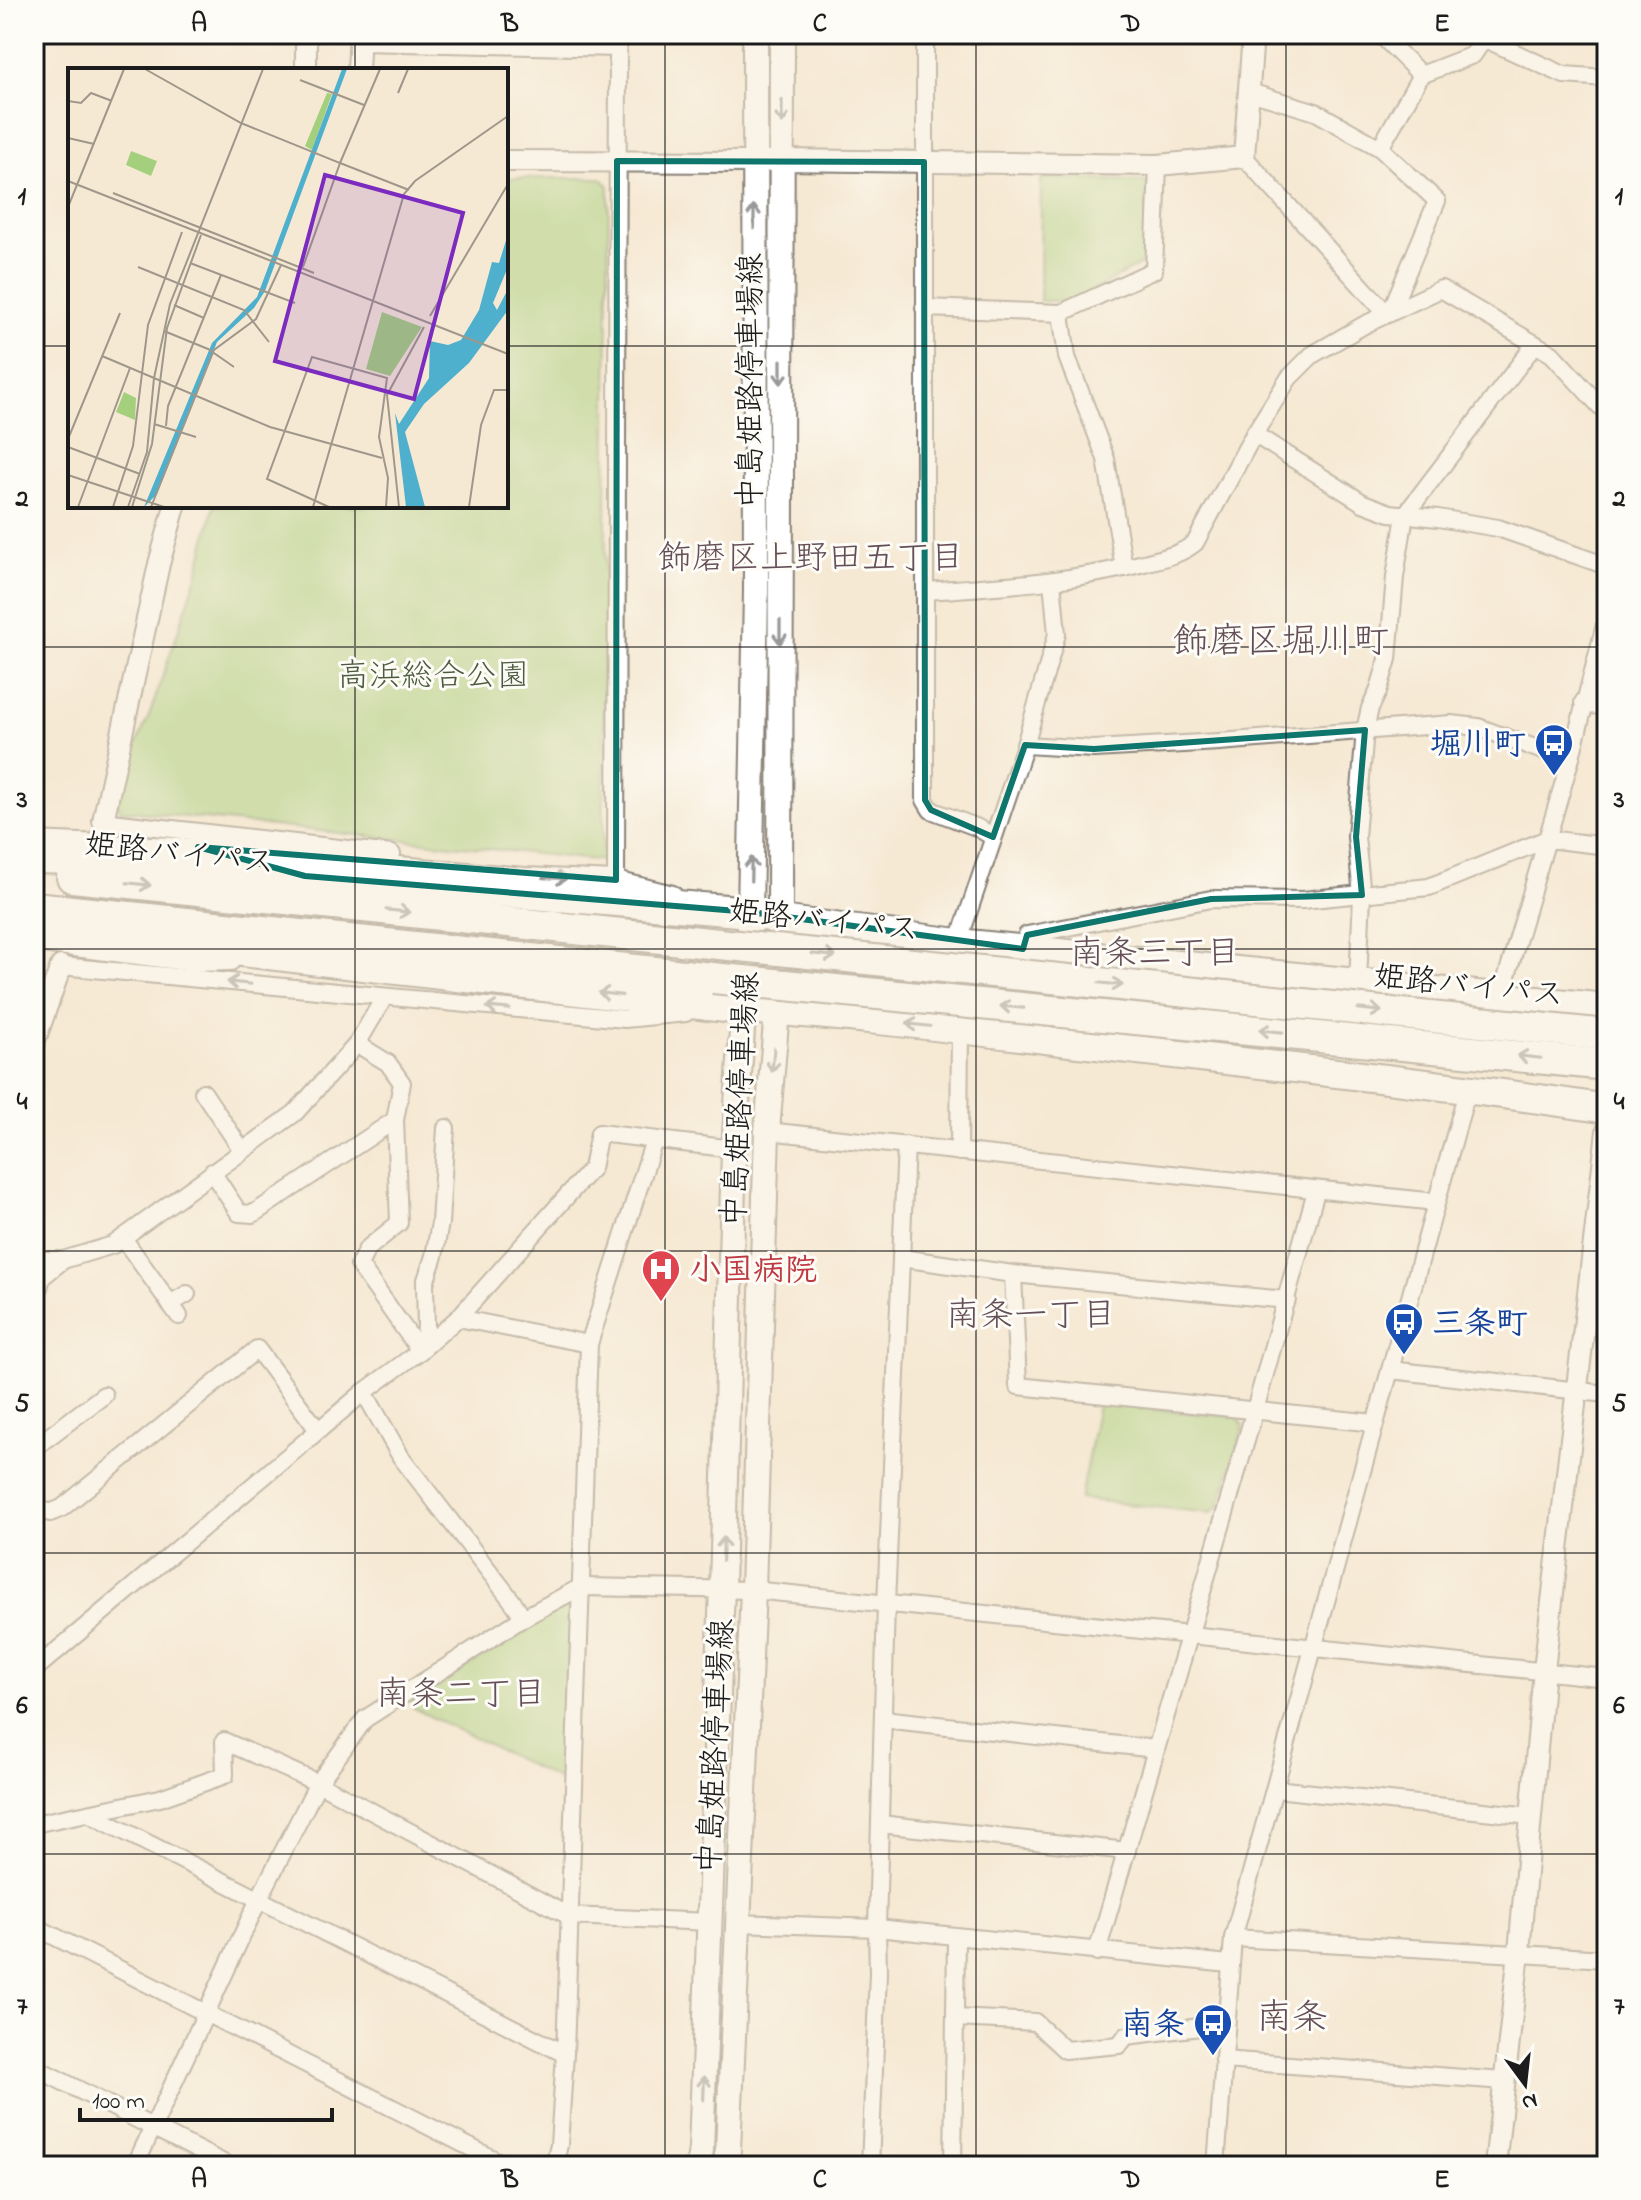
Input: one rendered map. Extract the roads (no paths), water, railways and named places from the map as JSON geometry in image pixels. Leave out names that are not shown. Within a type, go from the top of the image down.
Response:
[{"type":"highway","points":[[35,846],[121,860],[750,912],[780,920],[958,943],[1607,1008]]},
{"type":"highway","points":[[198,847],[305,876]]},
{"type":"highway","name":"姫路バイパス","points":[[34,873],[1607,1035]]},
{"type":"highway","name":"姫路バイパス","points":[[34,907],[713,978],[1607,1065]]},
{"type":"highway","points":[[34,927],[743,1009],[960,1029],[1468,1088],[1607,1109]]},
{"type":"main road","name":"中島姫路停車場線","points":[[698,2166],[722,1588],[734,1149],[750,912],[756,591],[755,34]]},
{"type":"main road","name":"中島姫路停車場線","points":[[725,2166],[753,1590],[767,1131],[777,1011],[780,920],[782,34]]},
{"type":"street","points":[[306,34],[306,68]]},
{"type":"street","points":[[993,837],[931,810],[925,800],[925,34],[1001,34]]},
{"type":"street","points":[[1253,34],[1244,157],[1389,313]]},
{"type":"street","points":[[1380,34],[1421,75]]},
{"type":"street","points":[[1380,148],[1421,75],[1473,55],[1486,37],[1564,75],[1607,78]]},
{"type":"street","points":[[358,68],[360,38],[618,41],[616,880]]},
{"type":"street","points":[[1250,92],[1316,112],[1380,148],[1437,201],[1389,313]]},
{"type":"street","points":[[508,161],[782,160],[1158,165],[1244,157]]},
{"type":"street","points":[[924,308],[1061,313],[1154,270],[1158,165]]},
{"type":"street","points":[[926,591],[1052,581],[1124,568],[1184,552],[1195,543],[1254,434],[1289,378],[1312,355],[1421,296],[1441,289],[1552,354],[1600,406],[1607,409]]},
{"type":"street","points":[[1061,313],[1067,357],[1106,459],[1124,568]]},
{"type":"street","points":[[1358,982],[1362,895],[1356,837],[1365,730],[1388,659],[1395,577],[1405,515],[1535,344]]},
{"type":"street","points":[[1254,434],[1363,503],[1390,513],[1498,528],[1607,566]]},
{"type":"street","points":[[174,508],[159,564],[103,821],[471,864],[525,876]]},
{"type":"street","points":[[958,943],[1025,745],[1057,634],[1052,581]]},
{"type":"street","points":[[1501,996],[1570,761],[1607,617]]},
{"type":"street","points":[[1585,703],[1607,704]]},
{"type":"street","points":[[1025,745],[1094,749],[1451,724],[1478,727],[1570,761]]},
{"type":"street","points":[[1023,949],[1027,935],[1211,899],[1303,900],[1429,887],[1547,839],[1607,846]]},
{"type":"street","points":[[35,846],[198,847],[525,876],[616,880],[750,912]]},
{"type":"street","points":[[34,943],[195,963],[333,962]]},
{"type":"street","points":[[34,1043],[61,966],[625,1019],[743,1009]]},
{"type":"street","points":[[34,1260],[63,1260],[113,1245],[295,1113],[357,1044],[384,998]]},
{"type":"street","points":[[959,1152],[960,1029]]},
{"type":"street","points":[[357,1044],[388,1063],[402,1083],[395,1120],[399,1223],[367,1249],[359,1265],[420,1351]]},
{"type":"street","points":[[1216,2166],[1233,1938],[1468,1088]]},
{"type":"street","points":[[203,1092],[242,1150]]},
{"type":"street","points":[[212,1172],[239,1213],[253,1214],[395,1120]]},
{"type":"street","points":[[420,1351],[426,1328],[425,1283],[440,1223],[446,1128]]},
{"type":"street","points":[[767,1131],[1436,1202]]},
{"type":"street","points":[[1495,2166],[1519,1952],[1544,1670],[1607,1131]]},
{"type":"street","points":[[34,1670],[318,1430],[458,1318],[592,1168],[599,1133],[734,1149]]},
{"type":"street","points":[[554,2166],[559,2145],[565,2054],[589,1344],[654,1140]]},
{"type":"street","points":[[870,2166],[878,1973],[886,1604],[906,1145]]},
{"type":"street","points":[[1097,1952],[1316,1191]]},
{"type":"street","points":[[123,1238],[175,1310],[187,1294]]},
{"type":"street","points":[[901,1258],[1013,1274],[1287,1300]]},
{"type":"street","points":[[34,1306],[42,1277],[63,1260]]},
{"type":"street","points":[[1013,1274],[1018,1386],[1375,1423]]},
{"type":"street","points":[[458,1318],[589,1344]]},
{"type":"street","points":[[34,1506],[50,1513],[62,1508],[257,1349],[318,1430]]},
{"type":"street","points":[[1390,1370],[1607,1394]]},
{"type":"street","points":[[364,1392],[401,1457],[523,1618]]},
{"type":"street","points":[[34,1448],[104,1395]]},
{"type":"street","points":[[135,2166],[258,1901],[318,1783],[365,1719],[523,1618],[581,1587],[753,1590],[1607,1678]]},
{"type":"street","points":[[883,1719],[1156,1749]]},
{"type":"street","points":[[34,1824],[160,1798],[225,1775],[224,1741],[318,1783],[569,1916],[710,1922]]},
{"type":"street","points":[[1275,1789],[1531,1816]]},
{"type":"street","points":[[88,1813],[565,2054]]},
{"type":"street","points":[[880,1824],[1127,1851]]},
{"type":"street","points":[[738,1923],[877,1928],[1229,1964]]},
{"type":"street","points":[[34,1926],[507,2166]]},
{"type":"street","points":[[953,2166],[956,1937]]},
{"type":"street","points":[[1233,1938],[1607,1959]]},
{"type":"street","points":[[955,2018],[1035,2022],[1065,2050],[1119,2045],[1126,2036],[1225,2024]]},
{"type":"street","points":[[1223,2060],[1504,2081]]},
{"type":"street","points":[[34,2067],[229,2166]]},
{"type":"tunnel","points":[[61,966],[103,821]]},
{"type":"place","name":"堀川町","points":[[1554,777]]},
{"type":"place","name":"小国病院","points":[[661,1303]]},
{"type":"place","name":"三条町","points":[[1404,1356]]},
{"type":"place","name":"南条","points":[[1213,2057]]},
{"type":"district","name":"飾磨区上野田五丁目","points":[[811,556]]},
{"type":"district","name":"飾磨区堀川町","points":[[1281,639]]},
{"type":"district","name":"南条三丁目","points":[[1155,951]]},
{"type":"district","name":"南条一丁目","points":[[1031,1313]]},
{"type":"district","name":"南条二丁目","points":[[461,1692]]},
{"type":"district","name":"南条","points":[[1292,2015]]},
{"type":"park label","name":"高浜総合公園","points":[[433,674]]}]
